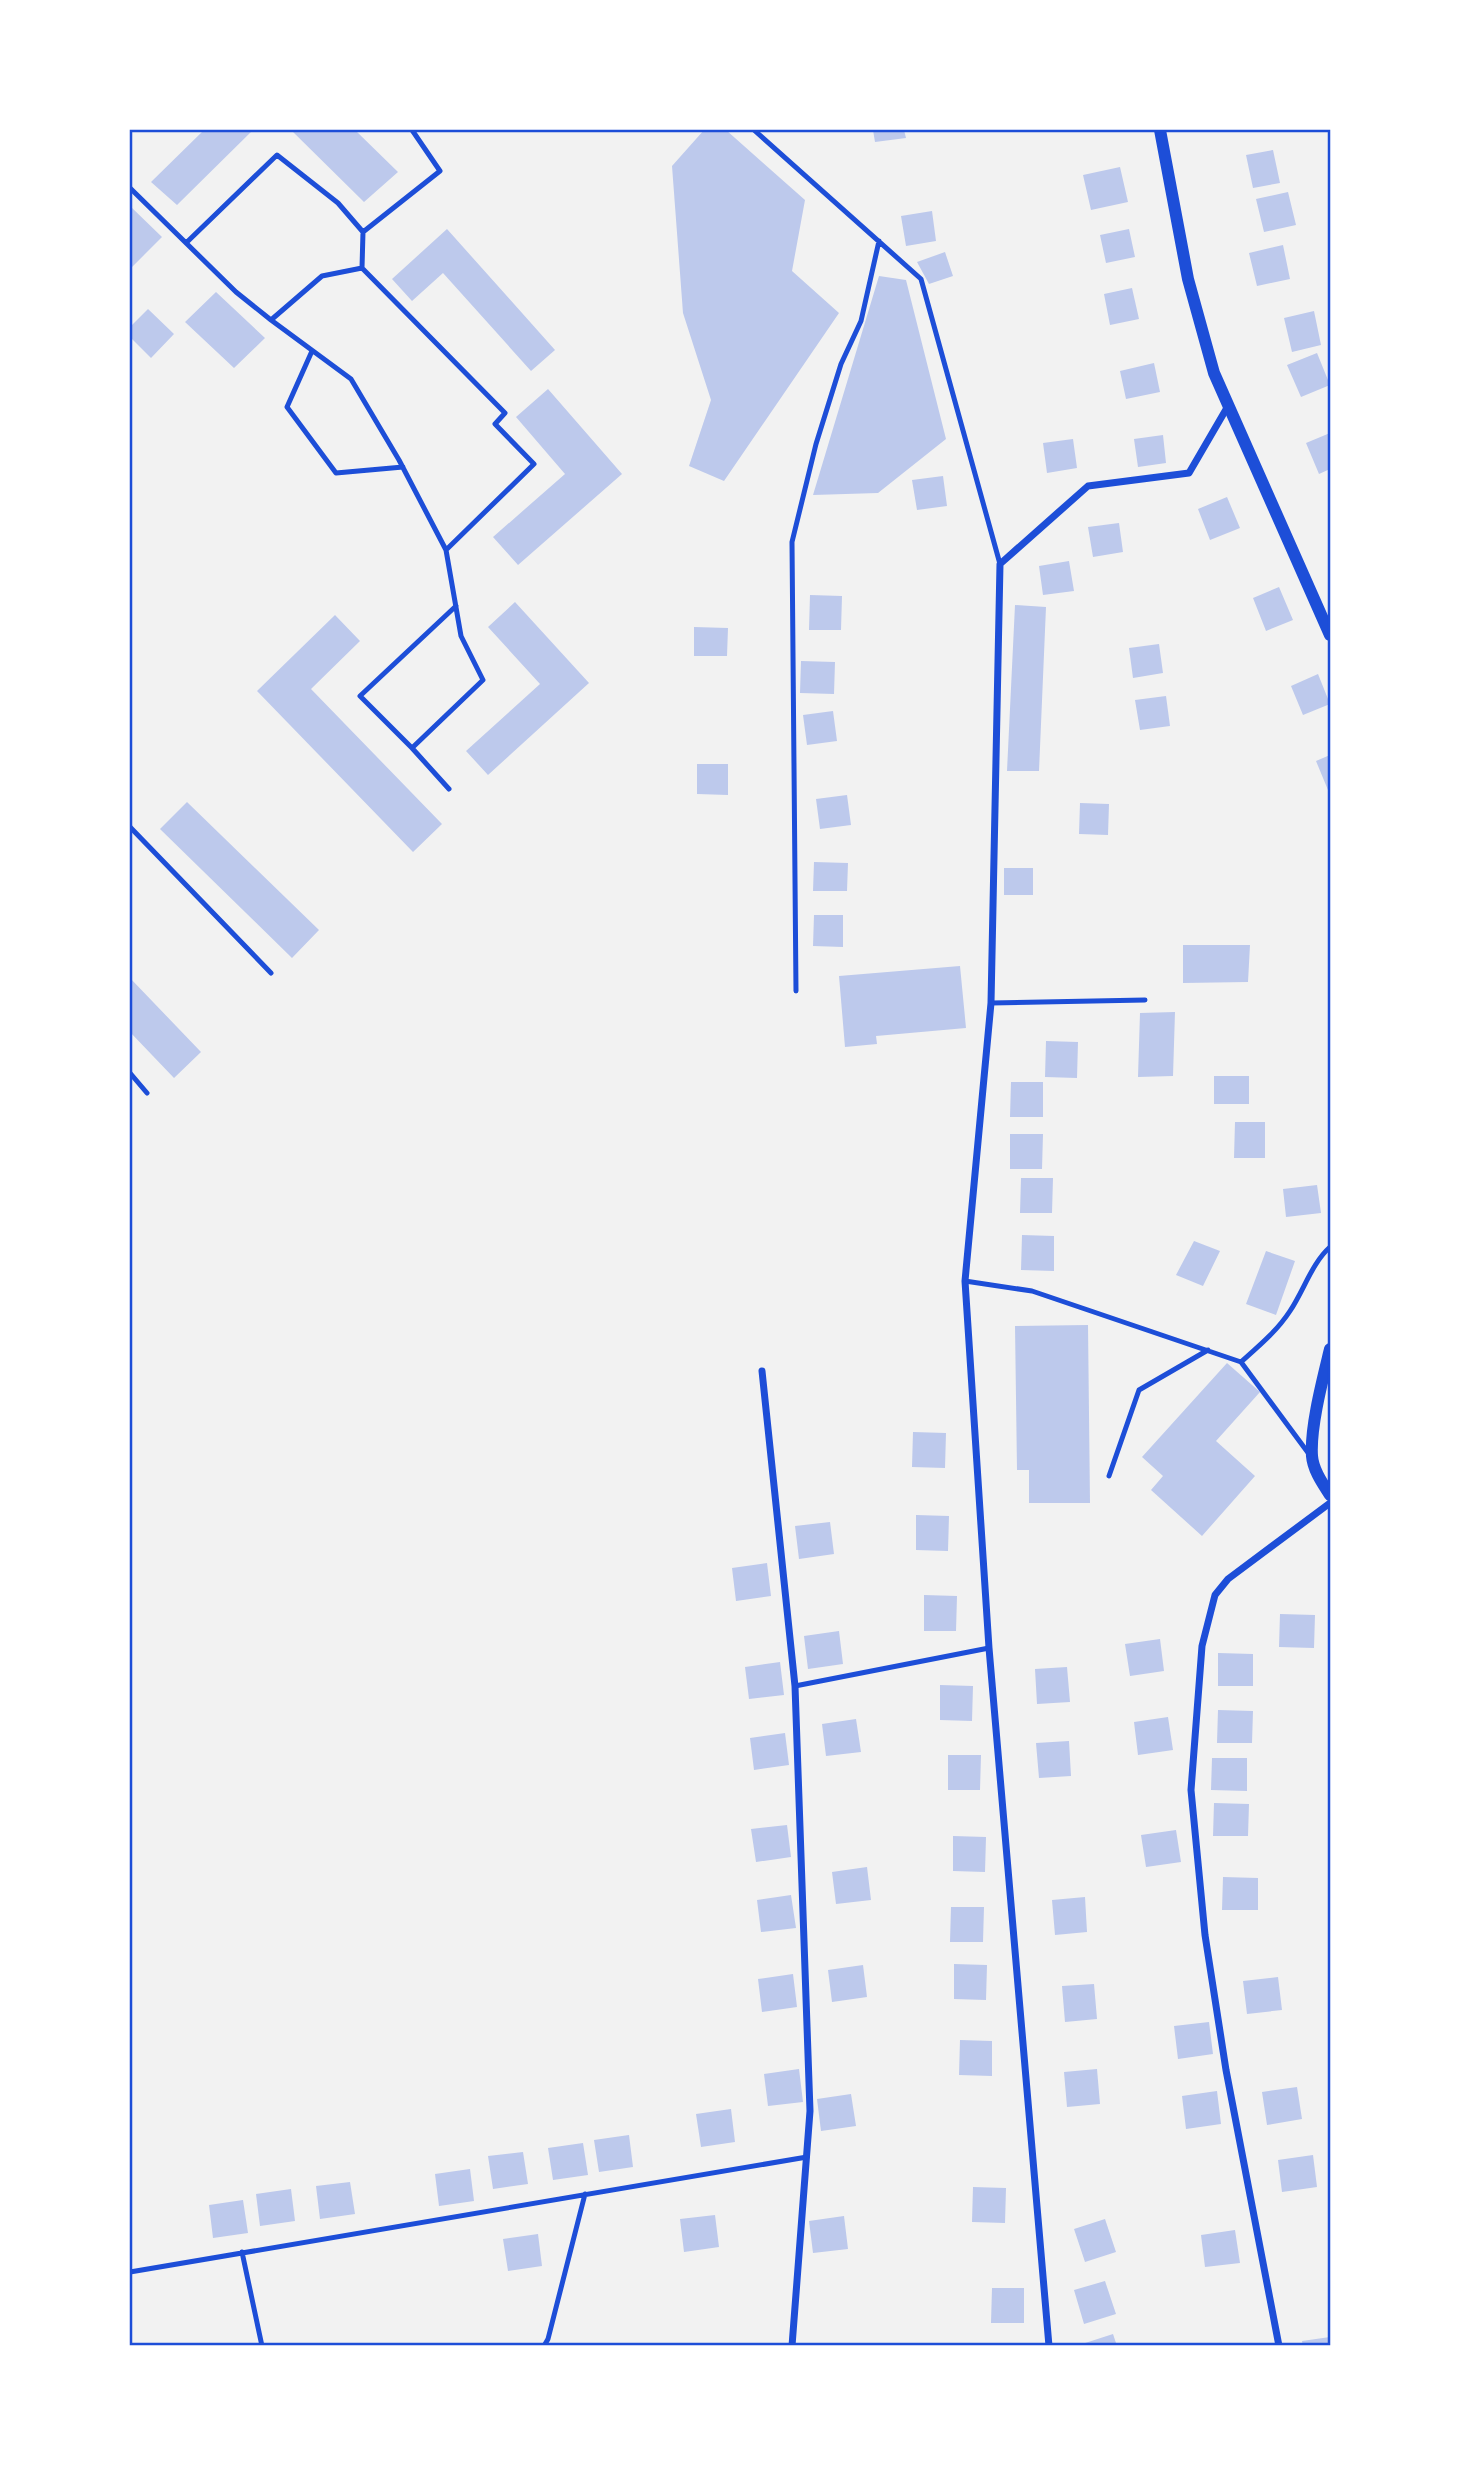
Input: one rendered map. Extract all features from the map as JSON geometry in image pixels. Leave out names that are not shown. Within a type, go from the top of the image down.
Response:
[{"type":"street","points":[[1160,130],[1188,279],[1214,373],[1331,635]]},
{"type":"street","points":[[1049,2346],[989,1648],[965,1281],[991,1003],[1000,564],[1088,486],[1189,473],[1228,406]]},
{"type":"street","points":[[1331,1349],[1322,1381],[1312,1457],[1320,1479],[1331,1495]]},
{"type":"street","points":[[762,1371],[795,1686],[810,2111],[792,2346]]},
{"type":"street","points":[[1279,2346],[1226,2070],[1205,1935],[1191,1790],[1202,1646],[1215,1595],[1228,1579],[1331,1503]]},
{"type":"lane","points":[[363,232],[440,171],[412,130]]},
{"type":"lane","points":[[754,130],[921,279],[1000,564]]},
{"type":"lane","points":[[186,243],[277,155],[338,203],[363,232],[362,268],[505,413],[495,424],[534,464],[446,550]]},
{"type":"lane","points":[[130,188],[271,320],[351,379],[446,550],[461,636],[483,681],[412,748]]},
{"type":"lane","points":[[796,991],[792,541],[816,444],[841,364],[861,321],[879,241]]},
{"type":"lane","points":[[271,320],[322,276],[362,268]]},
{"type":"lane","points":[[312,351],[287,407],[336,473],[402,467]]},
{"type":"lane","points":[[449,789],[360,696],[456,606]]},
{"type":"lane","points":[[130,827],[271,973]]},
{"type":"lane","points":[[991,1003],[1145,1000]]},
{"type":"lane","points":[[130,1073],[147,1093]]},
{"type":"lane","points":[[1241,1362],[1267,1340],[1290,1312],[1321,1255],[1331,1247]]},
{"type":"lane","points":[[965,1281],[1032,1291],[1241,1362],[1312,1457]]},
{"type":"lane","points":[[1109,1476],[1139,1390],[1208,1350]]},
{"type":"lane","points":[[795,1686],[989,1648]]},
{"type":"lane","points":[[130,2272],[807,2157]]},
{"type":"lane","points":[[544,2346],[585,2194]]},
{"type":"lane","points":[[242,2252],[262,2346]]},
{"type":"building","points":[[204,130],[253,130],[177,205],[151,182]]},
{"type":"building","points":[[291,130],[355,130],[398,172],[364,202]]},
{"type":"building","points":[[704,130],[726,130],[805,200],[792,271],[839,313],[724,481],[689,466],[711,400],[683,313],[672,166]]},
{"type":"building","points":[[873,130],[904,130],[906,138],[875,142]]},
{"type":"building","points":[[1273,150],[1280,183],[1253,188],[1246,155]]},
{"type":"building","points":[[1120,167],[1128,202],[1091,210],[1083,175]]},
{"type":"building","points":[[1288,192],[1296,225],[1264,232],[1256,199]]},
{"type":"building","points":[[130,206],[162,237],[131,268],[130,266]]},
{"type":"building","points":[[932,211],[936,241],[906,246],[901,216]]},
{"type":"building","points":[[447,229],[555,350],[531,371],[443,273],[412,301],[392,279]]},
{"type":"building","points":[[1129,229],[1135,257],[1106,263],[1100,235]]},
{"type":"building","points":[[1283,245],[1290,279],[1257,286],[1249,253]]},
{"type":"building","points":[[945,252],[953,276],[929,284],[917,262]]},
{"type":"building","points":[[879,276],[906,280],[946,439],[878,493],[813,495]]},
{"type":"building","points":[[1132,288],[1139,319],[1110,325],[1104,294]]},
{"type":"building","points":[[216,292],[265,338],[234,368],[185,322]]},
{"type":"building","points":[[148,309],[174,334],[151,358],[130,337],[130,327]]},
{"type":"building","points":[[1314,311],[1321,345],[1292,352],[1284,318]]},
{"type":"building","points":[[1317,353],[1330,385],[1301,397],[1287,365]]},
{"type":"building","points":[[1154,363],[1160,392],[1126,399],[1120,371]]},
{"type":"building","points":[[548,389],[622,474],[518,565],[493,537],[565,474],[516,417]]},
{"type":"building","points":[[1330,433],[1330,469],[1319,474],[1306,443]]},
{"type":"building","points":[[1163,435],[1166,463],[1138,467],[1134,439]]},
{"type":"building","points":[[1073,439],[1077,468],[1047,473],[1043,443]]},
{"type":"building","points":[[943,476],[947,506],[917,510],[912,480]]},
{"type":"building","points":[[1227,497],[1240,528],[1210,540],[1198,509]]},
{"type":"building","points":[[1119,523],[1123,552],[1093,557],[1088,527]]},
{"type":"building","points":[[1069,561],[1074,591],[1043,595],[1039,566]]},
{"type":"building","points":[[1279,587],[1293,620],[1266,631],[1253,598]]},
{"type":"building","points":[[810,595],[842,596],[841,630],[809,630]]},
{"type":"building","points":[[515,602],[589,683],[488,775],[466,751],[540,684],[488,627]]},
{"type":"building","points":[[1015,605],[1046,607],[1039,771],[1007,771]]},
{"type":"building","points":[[335,615],[360,641],[311,689],[442,824],[413,852],[257,691]]},
{"type":"building","points":[[694,627],[728,628],[727,656],[694,656]]},
{"type":"building","points":[[1159,644],[1163,673],[1133,678],[1129,648]]},
{"type":"building","points":[[801,661],[835,662],[834,694],[800,693]]},
{"type":"building","points":[[1318,674],[1330,704],[1303,715],[1291,686]]},
{"type":"building","points":[[1166,696],[1170,726],[1140,730],[1135,700]]},
{"type":"building","points":[[833,711],[837,741],[807,745],[803,715]]},
{"type":"building","points":[[1330,755],[1330,789],[1328,790],[1316,761]]},
{"type":"building","points":[[697,764],[728,764],[728,795],[697,794]]},
{"type":"building","points":[[847,795],[851,825],[820,829],[816,799]]},
{"type":"building","points":[[187,802],[319,930],[292,958],[160,829]]},
{"type":"building","points":[[1080,803],[1109,804],[1108,835],[1079,834]]},
{"type":"building","points":[[814,862],[848,863],[847,891],[813,891]]},
{"type":"building","points":[[1004,868],[1033,868],[1033,895],[1004,895]]},
{"type":"building","points":[[814,915],[843,915],[843,947],[813,946]]},
{"type":"building","points":[[1183,945],[1250,945],[1248,982],[1183,983]]},
{"type":"building","points":[[960,966],[966,1028],[876,1036],[877,1044],[845,1047],[839,976]]},
{"type":"building","points":[[130,978],[201,1052],[174,1078],[130,1032]]},
{"type":"building","points":[[1175,1012],[1173,1076],[1138,1077],[1140,1013]]},
{"type":"building","points":[[1046,1041],[1078,1042],[1077,1078],[1045,1077]]},
{"type":"building","points":[[1214,1076],[1249,1076],[1249,1104],[1214,1104]]},
{"type":"building","points":[[1011,1082],[1043,1082],[1043,1117],[1010,1117]]},
{"type":"building","points":[[1235,1122],[1265,1122],[1265,1158],[1234,1158]]},
{"type":"building","points":[[1010,1134],[1043,1134],[1042,1169],[1010,1169]]},
{"type":"building","points":[[1021,1178],[1053,1178],[1052,1213],[1020,1213]]},
{"type":"building","points":[[1317,1185],[1321,1213],[1286,1217],[1283,1189]]},
{"type":"building","points":[[1022,1235],[1054,1236],[1054,1271],[1021,1270]]},
{"type":"building","points":[[1194,1241],[1220,1251],[1203,1286],[1176,1275]]},
{"type":"building","points":[[1266,1251],[1295,1261],[1276,1315],[1246,1304]]},
{"type":"building","points":[[1088,1325],[1090,1503],[1029,1503],[1029,1470],[1017,1470],[1015,1326]]},
{"type":"building","points":[[1227,1363],[1260,1392],[1216,1441],[1255,1476],[1202,1536],[1151,1490],[1163,1476],[1142,1457]]},
{"type":"building","points":[[913,1432],[946,1433],[945,1468],[912,1467]]},
{"type":"building","points":[[916,1515],[949,1516],[948,1551],[916,1550]]},
{"type":"building","points":[[830,1522],[834,1554],[799,1559],[795,1526]]},
{"type":"building","points":[[767,1563],[771,1596],[736,1601],[732,1568]]},
{"type":"building","points":[[924,1595],[957,1596],[956,1631],[924,1631]]},
{"type":"building","points":[[1280,1614],[1315,1615],[1314,1648],[1279,1647]]},
{"type":"building","points":[[839,1631],[843,1664],[808,1669],[804,1636]]},
{"type":"building","points":[[1160,1639],[1164,1671],[1130,1676],[1125,1644]]},
{"type":"building","points":[[1218,1653],[1253,1654],[1253,1686],[1218,1686]]},
{"type":"building","points":[[780,1662],[784,1695],[749,1699],[745,1667]]},
{"type":"building","points":[[1067,1667],[1070,1702],[1037,1704],[1035,1669]]},
{"type":"building","points":[[940,1685],[973,1686],[972,1721],[940,1720]]},
{"type":"building","points":[[1218,1710],[1253,1711],[1252,1743],[1217,1743]]},
{"type":"building","points":[[1168,1717],[1173,1750],[1138,1755],[1134,1722]]},
{"type":"building","points":[[856,1719],[861,1752],[826,1756],[822,1724]]},
{"type":"building","points":[[785,1733],[789,1765],[754,1770],[750,1738]]},
{"type":"building","points":[[1069,1741],[1071,1776],[1039,1778],[1036,1743]]},
{"type":"building","points":[[948,1755],[981,1755],[980,1790],[948,1790]]},
{"type":"building","points":[[1212,1758],[1247,1758],[1247,1791],[1211,1790]]},
{"type":"building","points":[[1214,1803],[1249,1804],[1248,1836],[1213,1836]]},
{"type":"building","points":[[787,1825],[791,1857],[756,1862],[751,1829]]},
{"type":"building","points":[[1176,1830],[1181,1862],[1146,1867],[1141,1835]]},
{"type":"building","points":[[953,1836],[986,1837],[985,1872],[953,1871]]},
{"type":"building","points":[[867,1867],[871,1900],[836,1904],[832,1872]]},
{"type":"building","points":[[1223,1877],[1258,1878],[1258,1910],[1222,1910]]},
{"type":"building","points":[[791,1895],[796,1928],[761,1932],[757,1900]]},
{"type":"building","points":[[1085,1897],[1087,1932],[1055,1935],[1052,1900]]},
{"type":"building","points":[[951,1907],[984,1907],[983,1942],[950,1942]]},
{"type":"building","points":[[954,1964],[987,1965],[986,2000],[954,1999]]},
{"type":"building","points":[[863,1965],[867,1997],[832,2002],[828,1970]]},
{"type":"building","points":[[793,1974],[797,2007],[762,2012],[758,1979]]},
{"type":"building","points":[[1278,1977],[1282,2010],[1247,2014],[1243,1981]]},
{"type":"building","points":[[1094,1984],[1097,2019],[1065,2022],[1062,1986]]},
{"type":"building","points":[[1209,2022],[1213,2054],[1178,2059],[1174,2026]]},
{"type":"building","points":[[960,2040],[992,2041],[992,2076],[959,2075]]},
{"type":"building","points":[[799,2069],[803,2102],[768,2106],[764,2074]]},
{"type":"building","points":[[1097,2069],[1100,2104],[1067,2107],[1064,2072]]},
{"type":"building","points":[[1297,2087],[1302,2119],[1267,2125],[1262,2092]]},
{"type":"building","points":[[1217,2091],[1221,2124],[1186,2129],[1182,2096]]},
{"type":"building","points":[[851,2094],[856,2126],[821,2131],[817,2099]]},
{"type":"building","points":[[731,2109],[735,2142],[701,2147],[696,2114]]},
{"type":"building","points":[[629,2135],[633,2167],[599,2172],[594,2140]]},
{"type":"building","points":[[583,2143],[588,2175],[553,2180],[548,2148]]},
{"type":"building","points":[[523,2152],[528,2184],[493,2189],[488,2156]]},
{"type":"building","points":[[1313,2155],[1317,2187],[1282,2192],[1278,2160]]},
{"type":"building","points":[[470,2169],[474,2201],[439,2206],[435,2174]]},
{"type":"building","points":[[350,2182],[355,2214],[320,2219],[316,2186]]},
{"type":"building","points":[[973,2187],[1006,2188],[1005,2223],[972,2222]]},
{"type":"building","points":[[291,2189],[295,2221],[260,2226],[256,2194]]},
{"type":"building","points":[[243,2200],[248,2233],[213,2238],[209,2205]]},
{"type":"building","points":[[715,2215],[719,2247],[684,2252],[680,2219]]},
{"type":"building","points":[[844,2216],[848,2249],[813,2253],[809,2221]]},
{"type":"building","points":[[1105,2219],[1116,2252],[1085,2262],[1074,2229]]},
{"type":"building","points":[[1235,2230],[1240,2263],[1205,2267],[1201,2235]]},
{"type":"building","points":[[538,2234],[542,2266],[508,2271],[503,2239]]},
{"type":"building","points":[[1105,2281],[1116,2314],[1084,2324],[1074,2290]]},
{"type":"building","points":[[992,2288],[1024,2288],[1024,2323],[991,2323]]},
{"type":"building","points":[[1113,2334],[1117,2346],[1079,2346],[1079,2345]]},
{"type":"building","points":[[1330,2337],[1330,2346],[1303,2346],[1302,2341]]}]
